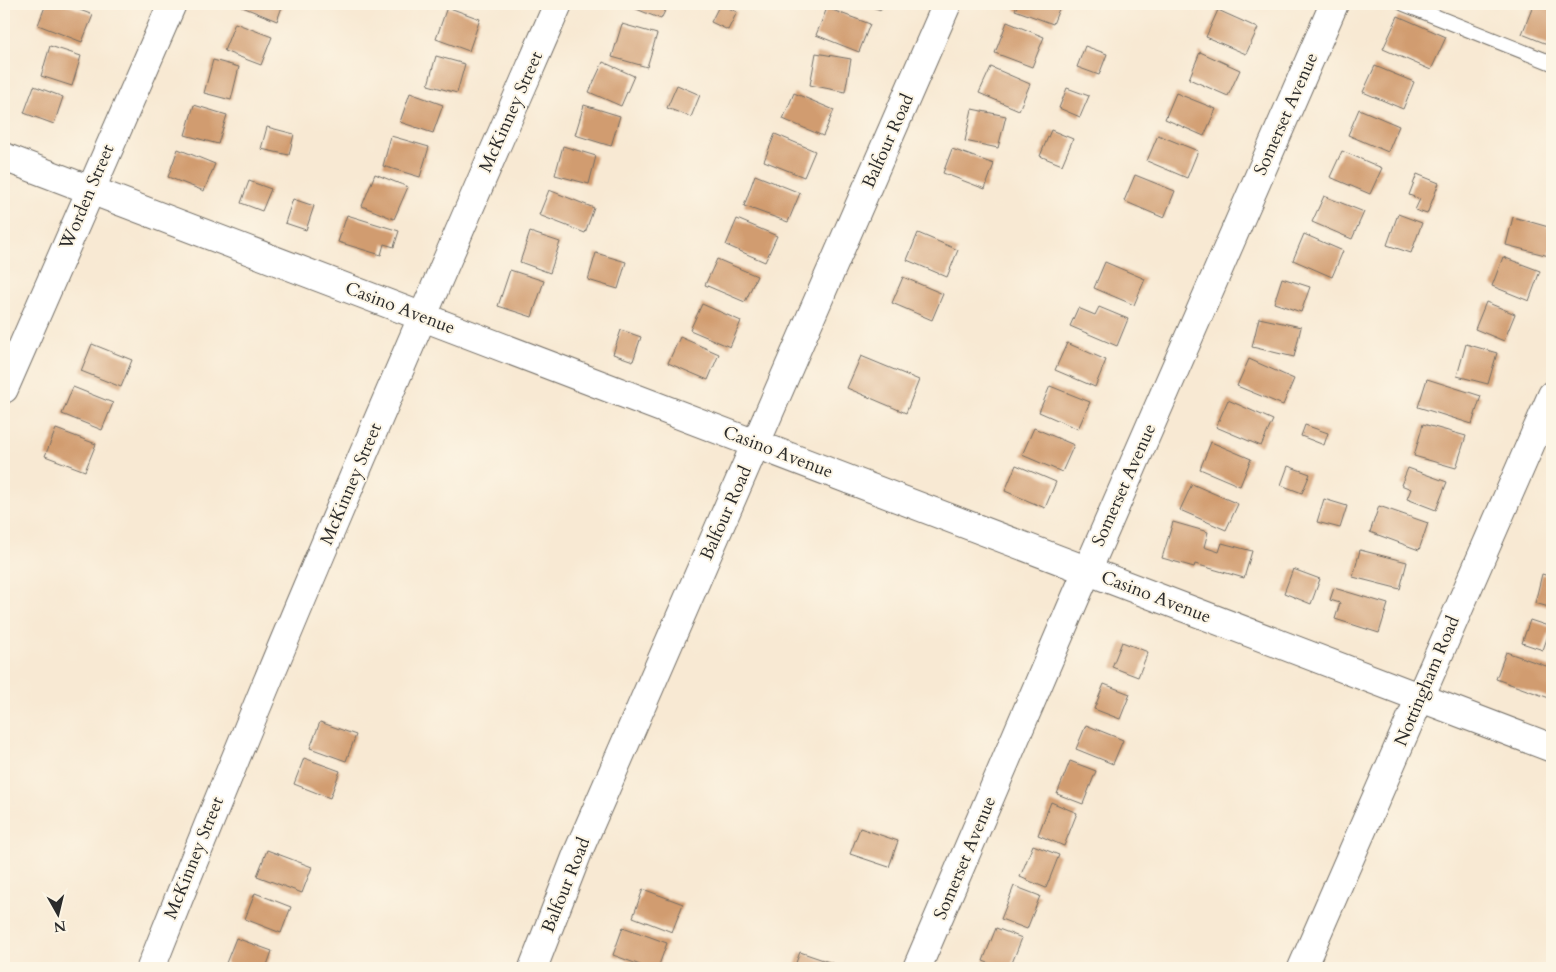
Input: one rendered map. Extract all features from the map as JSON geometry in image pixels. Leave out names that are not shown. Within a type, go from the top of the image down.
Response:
[{"type":"street","name":"Worden Street","points":[[4,389],[172,4]]},
{"type":"street","name":"McKinney Street","points":[[150,968],[222,787],[422,317],[558,4]]},
{"type":"street","name":"Balfour Road","points":[[533,968],[578,852],[948,4]]},
{"type":"street","name":"Somerset Avenue","points":[[918,968],[1087,571],[1334,4]]},
{"type":"street","name":"Casino Avenue","points":[[4,157],[1552,748]]},
{"type":"street","name":"Nottingham Road","points":[[1302,968],[1552,395]]},
{"type":"lane","points":[[1404,4],[1552,63]]},
{"type":"building","points":[[46,4],[64,4],[93,15],[82,42],[38,25]]},
{"type":"building","points":[[241,4],[283,4],[277,21],[240,6]]},
{"type":"building","points":[[624,4],[675,4],[673,7],[668,5],[661,19]]},
{"type":"building","points":[[720,4],[737,12],[728,30],[711,22]]},
{"type":"building","points":[[862,4],[883,4],[881,10]]},
{"type":"building","points":[[1018,4],[1061,4],[1053,24],[1015,10]]},
{"type":"building","points":[[1528,4],[1552,4],[1552,46],[1522,34],[1533,6]]},
{"type":"building","points":[[447,7],[480,19],[469,51],[436,39]]},
{"type":"building","points":[[827,8],[870,24],[859,52],[816,35]]},
{"type":"building","points":[[1218,10],[1258,28],[1246,54],[1206,37]]},
{"type":"building","points":[[1398,16],[1446,37],[1431,70],[1383,49]]},
{"type":"building","points":[[1007,22],[1044,37],[1032,67],[995,53]]},
{"type":"building","points":[[235,23],[272,37],[261,65],[224,51]]},
{"type":"building","points":[[622,24],[657,34],[647,67],[612,57]]},
{"type":"building","points":[[50,46],[81,56],[72,86],[41,76]]},
{"type":"building","points":[[1085,46],[1107,54],[1099,75],[1077,67]]},
{"type":"building","points":[[1200,52],[1240,70],[1228,96],[1189,79]]},
{"type":"building","points":[[816,53],[851,59],[845,92],[810,85]]},
{"type":"building","points":[[436,56],[465,64],[457,93],[428,85]]},
{"type":"building","points":[[213,60],[239,67],[231,100],[204,93]]},
{"type":"building","points":[[603,62],[634,76],[621,106],[589,92]]},
{"type":"building","points":[[1375,66],[1414,82],[1403,109],[1363,92]]},
{"type":"building","points":[[991,67],[1030,84],[1019,110],[979,93]]},
{"type":"building","points":[[677,85],[700,95],[691,117],[667,108]]},
{"type":"building","points":[[34,86],[63,97],[54,124],[24,113]]},
{"type":"building","points":[[1067,88],[1089,96],[1080,117],[1059,108]]},
{"type":"building","points":[[410,93],[443,105],[433,133],[400,122]]},
{"type":"building","points":[[794,93],[834,110],[823,136],[783,119]]},
{"type":"building","points":[[1176,93],[1216,109],[1204,136],[1165,119]]},
{"type":"building","points":[[194,105],[227,115],[218,144],[185,135]]},
{"type":"building","points":[[584,105],[620,116],[611,146],[575,135]]},
{"type":"building","points":[[972,109],[1006,116],[998,148],[965,141]]},
{"type":"building","points":[[1359,109],[1399,126],[1388,152],[1348,135]]},
{"type":"building","points":[[267,127],[294,134],[289,155],[261,149]]},
{"type":"building","points":[[1051,130],[1073,139],[1062,165],[1040,156]]},
{"type":"building","points":[[775,134],[815,151],[804,177],[764,161]]},
{"type":"building","points":[[1158,135],[1198,151],[1187,178],[1147,161]]},
{"type":"building","points":[[391,136],[429,147],[420,177],[383,166]]},
{"type":"building","points":[[563,146],[596,156],[589,184],[555,175]]},
{"type":"building","points":[[178,149],[215,164],[204,191],[168,177]]},
{"type":"building","points":[[952,149],[994,164],[985,189],[943,173]]},
{"type":"building","points":[[1342,151],[1382,168],[1370,194],[1330,177]]},
{"type":"building","points":[[375,174],[408,187],[394,219],[362,206]]},
{"type":"building","points":[[1417,174],[1439,183],[1427,214],[1415,210],[1420,199],[1409,195]]},
{"type":"building","points":[[755,175],[800,193],[788,222],[744,206]]},
{"type":"building","points":[[1135,175],[1175,191],[1164,218],[1124,201]]},
{"type":"building","points":[[249,181],[271,189],[262,211],[241,203]]},
{"type":"building","points":[[549,190],[594,208],[585,233],[539,215]]},
{"type":"building","points":[[1324,196],[1364,212],[1352,239],[1312,222]]},
{"type":"building","points":[[293,199],[314,206],[306,230],[285,223]]},
{"type":"building","points":[[1398,214],[1422,223],[1411,253],[1387,245]]},
{"type":"building","points":[[347,215],[399,231],[394,247],[384,244],[381,255],[338,242]]},
{"type":"building","points":[[1513,217],[1552,228],[1552,243],[1549,256],[1506,245]]},
{"type":"building","points":[[737,219],[777,236],[765,262],[726,245]]},
{"type":"building","points":[[530,232],[560,242],[550,273],[520,262]]},
{"type":"building","points":[[918,233],[958,250],[947,277],[907,260]]},
{"type":"building","points":[[1304,234],[1343,251],[1332,277],[1293,260]]},
{"type":"building","points":[[596,253],[626,262],[618,289],[588,280]]},
{"type":"building","points":[[1503,257],[1540,271],[1529,301],[1492,286]]},
{"type":"building","points":[[717,259],[757,276],[745,302],[705,285]]},
{"type":"building","points":[[1105,262],[1145,279],[1134,305],[1094,288]]},
{"type":"building","points":[[510,270],[544,281],[532,317],[498,306]]},
{"type":"building","points":[[903,277],[943,294],[932,320],[892,303]]},
{"type":"building","points":[[1282,278],[1310,287],[1301,312],[1274,303]]},
{"type":"building","points":[[1486,302],[1515,314],[1504,341],[1475,329]]},
{"type":"building","points":[[702,304],[741,321],[730,347],[690,330]]},
{"type":"building","points":[[1099,307],[1128,319],[1117,346],[1070,326],[1078,308],[1095,315]]},
{"type":"building","points":[[1259,318],[1301,327],[1294,357],[1252,347]]},
{"type":"building","points":[[621,330],[641,337],[633,361],[613,354]]},
{"type":"building","points":[[680,337],[719,354],[708,380],[668,363]]},
{"type":"building","points":[[1067,343],[1106,360],[1095,387],[1055,370]]},
{"type":"building","points":[[92,344],[132,360],[121,387],[81,371]]},
{"type":"building","points":[[1466,344],[1497,353],[1488,384],[1457,376]]},
{"type":"building","points":[[861,356],[919,380],[906,413],[847,388]]},
{"type":"building","points":[[1249,359],[1294,379],[1283,405],[1237,386]]},
{"type":"building","points":[[1427,379],[1481,396],[1472,424],[1418,407]]},
{"type":"building","points":[[1050,386],[1090,402],[1078,429],[1039,412]]},
{"type":"building","points":[[73,387],[113,403],[102,430],[62,414]]},
{"type":"building","points":[[1228,400],[1273,420],[1261,446],[1216,427]]},
{"type":"building","points":[[1423,424],[1466,436],[1456,468],[1414,456]]},
{"type":"building","points":[[1305,425],[1328,433],[1324,445],[1301,436]]},
{"type":"building","points":[[1034,428],[1074,445],[1062,472],[1022,455]]},
{"type":"building","points":[[56,429],[96,444],[85,471],[45,456]]},
{"type":"building","points":[[1211,442],[1251,459],[1240,486],[1200,469]]},
{"type":"building","points":[[1016,465],[1056,482],[1045,508],[1005,491]]},
{"type":"building","points":[[1288,466],[1310,474],[1302,493],[1281,485]]},
{"type":"building","points":[[1408,468],[1447,482],[1436,510],[1407,499],[1411,489],[1401,485]]},
{"type":"building","points":[[1192,484],[1238,504],[1226,530],[1180,510]]},
{"type":"building","points":[[1324,499],[1347,506],[1340,528],[1317,522]]},
{"type":"building","points":[[1379,506],[1428,523],[1419,550],[1370,532]]},
{"type":"building","points":[[1173,522],[1208,532],[1204,547],[1219,552],[1222,543],[1252,551],[1244,578],[1195,564],[1194,567],[1162,558]]},
{"type":"building","points":[[1360,550],[1407,562],[1400,589],[1353,577]]},
{"type":"building","points":[[1293,569],[1320,579],[1311,604],[1284,593]]},
{"type":"building","points":[[1542,574],[1552,577],[1552,608],[1535,603]]},
{"type":"building","points":[[1334,588],[1388,604],[1379,633],[1335,619],[1340,603],[1330,600]]},
{"type":"building","points":[[1530,620],[1551,627],[1543,650],[1522,643]]},
{"type":"building","points":[[1122,642],[1148,652],[1138,677],[1112,667]]},
{"type":"building","points":[[1506,652],[1552,668],[1552,699],[1496,679]]},
{"type":"building","points":[[1104,684],[1130,694],[1120,719],[1094,709]]},
{"type":"building","points":[[320,722],[356,735],[346,761],[310,748]]},
{"type":"building","points":[[1086,725],[1123,740],[1113,764],[1076,749]]},
{"type":"building","points":[[304,758],[340,771],[330,798],[294,784]]},
{"type":"building","points":[[1070,761],[1096,771],[1083,804],[1057,794]]},
{"type":"building","points":[[1051,802],[1077,813],[1064,846],[1038,835]]},
{"type":"building","points":[[860,828],[898,841],[889,867],[850,854]]},
{"type":"building","points":[[1033,845],[1059,855],[1046,888],[1020,877]]},
{"type":"building","points":[[267,850],[312,867],[302,893],[257,876]]},
{"type":"building","points":[[1014,886],[1040,896],[1027,929],[1001,919]]},
{"type":"building","points":[[643,889],[683,904],[672,932],[633,917]]},
{"type":"building","points":[[255,893],[291,907],[281,933],[245,919]]},
{"type":"building","points":[[623,927],[667,943],[658,968],[648,968],[613,955]]},
{"type":"building","points":[[996,928],[1022,938],[1010,968],[1001,968],[983,961]]},
{"type":"building","points":[[236,938],[272,951],[266,968],[239,968],[226,963]]},
{"type":"building","points":[[800,952],[838,965],[837,968],[794,968]]}]
